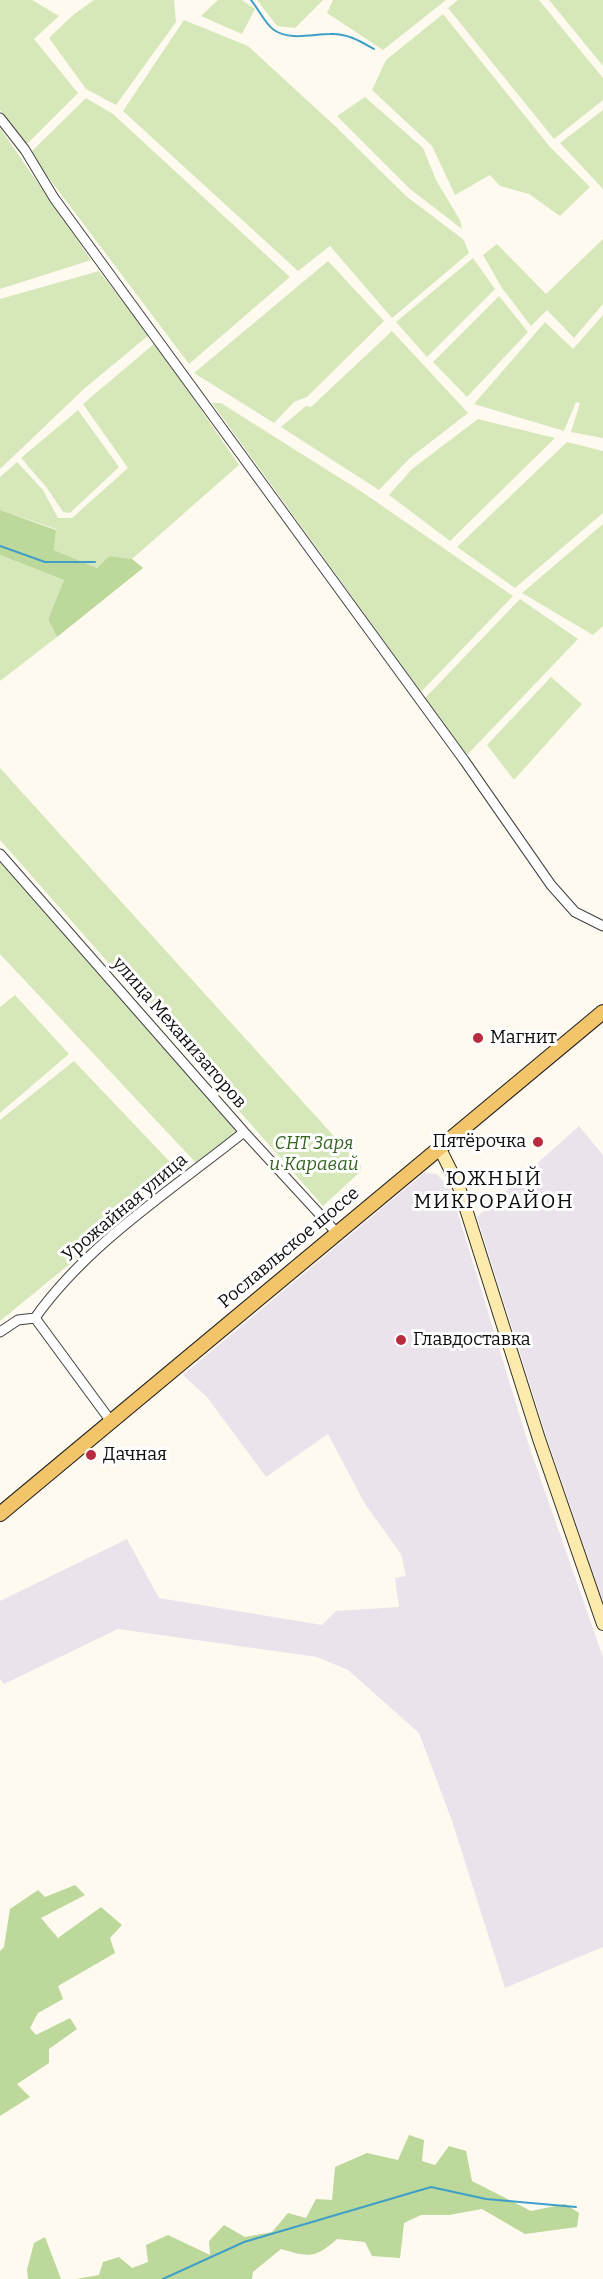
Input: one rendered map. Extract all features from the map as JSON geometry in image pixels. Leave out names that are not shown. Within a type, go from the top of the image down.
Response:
[{"type":"main road","name":"Рославльское шоссе","points":[[2,1509],[603,1012]]},
{"type":"street","points":[[0,118],[25,150],[54,198],[464,760],[551,885],[575,912],[603,926]]},
{"type":"street","name":"улица Механизаторов","points":[[0,854],[244,1132],[336,1232]]},
{"type":"street","name":"Урожайная улица","points":[[35,1318],[52,1294],[85,1259],[244,1132]]},
{"type":"street","points":[[439,1147],[459,1187],[526,1400],[603,1624]]},
{"type":"street","points":[[0,1332],[18,1320],[35,1318],[110,1420]]},
{"type":"shaded area","points":[[579,1126],[603,1155],[603,1601],[546,1435],[477,1217]]},
{"type":"shaded area","points":[[424,1173],[437,1174],[451,1191],[529,1446],[603,1657],[603,1947],[505,1988],[452,1821],[419,1733],[348,1670],[317,1657],[118,1629],[4,1684],[0,1679],[0,1601],[127,1539],[159,1598],[322,1625],[336,1611],[399,1607],[395,1578],[406,1576],[401,1554],[365,1504],[328,1434],[266,1477],[207,1397],[183,1375]]},
{"type":"green space","points":[[0,0],[32,0],[59,16],[34,39],[78,93],[28,143],[24,143],[0,110]]},
{"type":"green space","points":[[94,0],[174,0],[176,22],[116,105],[86,89],[49,38],[73,15]]},
{"type":"green space","points":[[218,0],[242,0],[255,9],[242,34],[201,16]]},
{"type":"green space","points":[[257,0],[323,0],[295,28],[277,26]]},
{"type":"green space","points":[[333,0],[446,0],[383,50],[327,13]]},
{"type":"green space","points":[[458,0],[539,0],[603,78],[603,100],[554,139],[448,8]]},
{"type":"green space","points":[[549,0],[603,0],[603,66]]},
{"type":"green space","points":[[443,14],[550,147],[590,187],[560,216],[529,194],[500,186],[490,175],[455,195],[432,146],[372,90],[386,60]]},
{"type":"green space","points":[[184,20],[248,46],[334,125],[406,196],[464,240],[469,253],[392,318],[330,246],[298,271],[123,111]]},
{"type":"green space","points":[[365,97],[423,148],[436,180],[460,220],[462,229],[410,189],[337,116]]},
{"type":"green space","points":[[86,98],[113,114],[290,277],[189,364],[30,153]]},
{"type":"green space","points":[[603,110],[603,189],[560,143]]},
{"type":"green space","points":[[0,128],[91,260],[0,289]]},
{"type":"green space","points":[[603,239],[603,304],[574,338],[547,310],[531,326],[502,288],[483,255],[497,244],[546,294]]},
{"type":"green space","points":[[473,258],[495,289],[427,357],[396,322]]},
{"type":"green space","points":[[328,261],[384,321],[307,397],[294,402],[274,423],[194,373]]},
{"type":"green space","points":[[99,271],[149,335],[85,388],[0,469],[0,299]]},
{"type":"green space","points":[[499,296],[528,332],[467,397],[433,362]]},
{"type":"green space","points":[[603,315],[603,438],[571,432],[580,403],[576,402],[564,431],[474,404],[545,322],[573,349]]},
{"type":"green space","points":[[392,331],[468,413],[410,458],[379,490],[281,427],[306,406],[311,407]]},
{"type":"green space","points":[[155,343],[239,465],[132,559],[109,556],[97,568],[54,550],[56,529],[0,510],[0,477],[17,462],[43,490],[58,518],[72,518],[128,468],[83,404]]},
{"type":"green space","points":[[212,403],[221,403],[362,492],[513,596],[421,692]]},
{"type":"green space","points":[[78,410],[119,467],[70,513],[63,512],[47,488],[21,458]]},
{"type":"green space","points":[[478,419],[555,438],[450,541],[389,495],[412,469]]},
{"type":"green space","points":[[567,442],[603,451],[603,513],[515,588],[457,547]]},
{"type":"green space","points":[[0,510],[56,530],[54,550],[97,568],[109,556],[132,559],[143,568],[57,637],[48,619],[64,580],[0,555]]},
{"type":"green space","points":[[603,524],[603,626],[593,635],[522,593]]},
{"type":"green space","points":[[0,555],[64,580],[48,619],[57,637],[0,681]]},
{"type":"green space","points":[[520,599],[578,639],[467,755],[425,698]]},
{"type":"green space","points":[[551,677],[582,704],[514,780],[487,745]]},
{"type":"green space","name":"СНТ Заря и Каравай","points":[[0,768],[361,1166],[361,1171],[323,1206],[0,840]]},
{"type":"green space","name":"СНТ Заря и Каравай","points":[[0,855],[242,1127],[196,1163],[0,954]]},
{"type":"green space","points":[[15,995],[69,1054],[0,1113],[0,1007]]},
{"type":"green space","points":[[74,1061],[171,1163],[110,1231],[0,1321],[0,1120]]},
{"type":"green space","points":[[75,1885],[85,1895],[41,1918],[58,1938],[101,1907],[122,1925],[110,1938],[115,1953],[58,1986],[63,1999],[38,2013],[30,2028],[36,2035],[70,2018],[77,2029],[49,2049],[49,2063],[17,2084],[30,2097],[0,2116],[0,1951],[4,1947],[10,1909],[38,1890],[45,1897]]},
{"type":"green space","points":[[409,2135],[424,2140],[422,2161],[435,2165],[449,2146],[466,2151],[472,2181],[531,2211],[565,2204],[579,2213],[577,2227],[525,2234],[482,2209],[449,2215],[421,2215],[404,2223],[400,2258],[372,2256],[365,2242],[337,2239],[323,2250],[311,2255],[281,2249],[253,2272],[252,2279],[76,2279],[99,2275],[103,2262],[119,2257],[132,2268],[148,2262],[146,2245],[168,2235],[210,2255],[209,2241],[224,2225],[245,2237],[272,2232],[288,2213],[306,2218],[316,2199],[332,2200],[335,2167],[367,2153],[398,2160]]},
{"type":"green space","points":[[45,2237],[61,2279],[28,2279],[27,2270],[34,2243]]},
{"type":"waterway","points":[[251,0],[268,24],[280,33],[294,36],[330,34],[348,36],[374,49]]},
{"type":"waterway","points":[[0,546],[45,562],[95,562]]},
{"type":"waterway","points":[[163,2279],[244,2242],[431,2187],[486,2199],[576,2207]]},
{"type":"place","name":"Магнит","points":[[478,1038]]},
{"type":"place","name":"Пятёрочка","points":[[538,1142]]},
{"type":"place","name":"Главдоставка","points":[[401,1340]]},
{"type":"place","name":"Дачная","points":[[91,1455]]},
{"type":"district","name":"ЮЖНЫЙ МИКРОРАЙОН","points":[[494,1190]]}]
